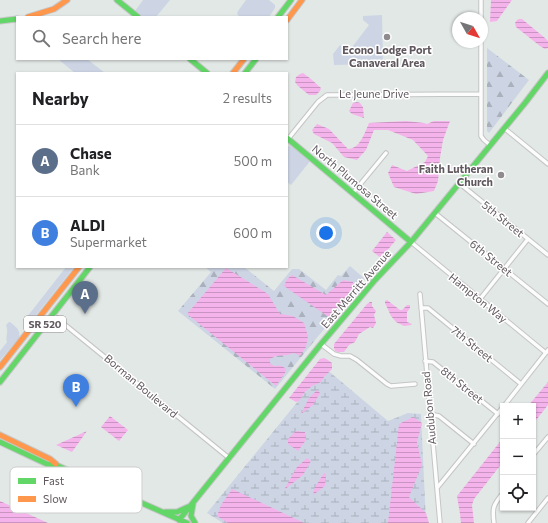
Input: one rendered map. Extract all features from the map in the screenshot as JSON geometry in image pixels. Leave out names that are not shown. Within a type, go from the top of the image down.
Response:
[{"type":"street","points":[[32,16],[62,5],[67,0]]},
{"type":"street","points":[[117,0],[137,16]]},
{"type":"street","points":[[279,16],[291,0]]},
{"type":"street","points":[[288,19],[302,0]]},
{"type":"street","points":[[481,0],[481,12]]},
{"type":"street","points":[[0,21],[16,19]]},
{"type":"street","points":[[481,48],[481,136],[490,145]]},
{"type":"street","points":[[191,60],[206,72]]},
{"type":"street","points":[[234,72],[243,60]]},
{"type":"street","points":[[246,72],[255,60]]},
{"type":"street","name":"East Merritt Avenue","points":[[179,520],[321,344],[375,280],[411,242],[548,73]]},
{"type":"street","name":"Le Jeune Drive","points":[[288,139],[318,102],[327,95],[480,94]]},
{"type":"street","points":[[504,128],[548,164]]},
{"type":"street","name":"North Plumosa Street","points":[[288,139],[411,242]]},
{"type":"street","points":[[353,193],[386,153]]},
{"type":"street","name":"5th Street","points":[[459,183],[548,255]]},
{"type":"street","name":"6th Street","points":[[435,213],[548,304]]},
{"type":"street","points":[[480,299],[528,239]]},
{"type":"street","name":"Hampton Way","points":[[411,242],[547,352]]},
{"type":"street","name":"SR 520","points":[[0,367],[78,268]]},
{"type":"street","name":"SR 520","points":[[0,382],[89,268]]},
{"type":"street","points":[[53,315],[51,311],[52,307],[60,292]]},
{"type":"street","name":"Audubon Road","points":[[420,294],[440,523]]},
{"type":"street","name":"7th Street","points":[[421,308],[428,308],[521,384]]},
{"type":"street","name":"Borman Boulevard","points":[[53,315],[228,458]]},
{"type":"street","points":[[14,363],[26,345],[29,331]]},
{"type":"street","points":[[321,344],[334,354],[350,356],[357,360],[391,386],[415,384]]},
{"type":"street","points":[[506,403],[547,352]]},
{"type":"street","name":"8th Street","points":[[425,362],[433,362],[498,414]]},
{"type":"street","points":[[437,488],[500,411]]},
{"type":"street","points":[[430,414],[439,416],[474,444]]},
{"type":"street","points":[[0,435],[50,459],[56,465]]},
{"type":"street","points":[[536,452],[548,437]]},
{"type":"street","points":[[0,442],[47,464],[61,467]]},
{"type":"street","points":[[494,523],[494,506],[500,497]]},
{"type":"street","points":[[528,523],[548,498]]},
{"type":"street","points":[[142,503],[187,523]]},
{"type":"street","points":[[162,512],[177,512],[192,504]]},
{"type":"street","points":[[192,504],[190,515],[195,523]]},
{"type":"green space","points":[[143,0],[170,0],[157,16],[142,16],[135,11]]},
{"type":"green space","points":[[246,0],[269,0],[275,5],[275,8],[270,16],[239,16],[237,14]]},
{"type":"green space","points":[[382,15],[383,64],[334,65],[333,54],[340,45],[349,51],[369,25],[363,20],[363,16]]},
{"type":"green space","points":[[487,48],[529,80],[489,133],[487,131]]},
{"type":"green space","points":[[59,60],[88,60],[104,72],[74,72]]},
{"type":"green space","points":[[291,144],[311,160],[291,185],[288,183],[288,147]]},
{"type":"green space","points":[[350,266],[365,279],[275,389],[178,311],[211,272],[206,268],[245,268],[274,291],[292,269],[299,269],[326,290],[338,275],[341,276]]},
{"type":"green space","points":[[65,268],[73,268],[32,320],[24,321]]},
{"type":"green space","points":[[9,322],[18,329],[19,338],[0,360],[0,351],[7,342],[6,325]]},
{"type":"green space","points":[[325,368],[388,421],[408,413],[421,414],[426,523],[223,523],[207,513]]},
{"type":"shaded area","points":[[491,0],[512,0],[497,21],[490,22]]},
{"type":"shaded area","points":[[519,19],[522,19],[548,41],[548,48],[545,49],[540,46],[516,27],[515,23]]},
{"type":"shaded area","points":[[303,73],[321,88],[316,95],[309,95],[295,82],[296,77]]},
{"type":"shaded area","points":[[357,102],[363,107],[364,118],[352,114],[349,111],[353,103]]},
{"type":"shaded area","points":[[406,121],[427,124],[434,121],[450,121],[443,140],[438,181],[434,191],[416,194],[394,187],[388,173],[392,165],[407,171],[425,162],[428,156],[413,140],[388,130],[374,130],[366,150],[357,160],[344,157],[332,143],[314,134],[312,130],[317,124],[329,129],[348,149],[359,143],[369,123]]},
{"type":"shaded area","points":[[387,232],[396,240],[381,258],[372,251]]},
{"type":"shaded area","points":[[226,268],[268,294],[280,314],[293,316],[304,323],[308,336],[306,347],[300,356],[294,353],[276,356],[270,359],[270,363],[274,366],[277,365],[286,369],[276,386],[187,314]]},
{"type":"shaded area","points":[[292,275],[326,295],[343,280],[353,282],[353,289],[330,318],[284,286],[287,279]]},
{"type":"shaded area","points":[[387,300],[400,310],[407,305],[410,305],[407,312],[407,322],[412,324],[411,325],[404,326],[396,322],[391,316],[385,303]]},
{"type":"shaded area","points":[[370,302],[372,302],[372,306],[376,311],[374,315],[376,323],[373,328],[370,327],[359,334],[355,342],[349,345],[344,352],[335,351],[334,344]]},
{"type":"shaded area","points":[[324,358],[332,363],[332,369],[321,382],[312,386],[305,392],[299,401],[296,402],[289,398],[320,359]]},
{"type":"shaded area","points":[[548,382],[548,405],[536,420],[536,403],[530,403]]},
{"type":"shaded area","points":[[317,390],[320,393],[313,405],[301,414],[309,398]]},
{"type":"shaded area","points":[[110,416],[128,430],[119,441],[101,427]]},
{"type":"shaded area","points":[[413,417],[422,423],[417,442],[422,465],[409,497],[426,513],[429,523],[388,523],[399,424]]},
{"type":"shaded area","points":[[87,431],[72,452],[56,445]]},
{"type":"shaded area","points":[[296,431],[305,432],[306,440],[298,451],[288,444],[288,439]]},
{"type":"shaded area","points":[[500,442],[500,466],[474,499],[472,505],[474,523],[461,523],[457,496]]},
{"type":"shaded area","points":[[307,458],[311,461],[303,475],[284,490],[297,467]]},
{"type":"shaded area","points":[[324,473],[326,474],[325,486],[313,495],[315,487]]},
{"type":"shaded area","points":[[232,489],[304,523],[228,523],[217,516],[221,505]]},
{"type":"shaded area","points":[[0,501],[10,506],[10,513],[26,513],[48,523],[0,523]]},
{"type":"traffic: fast","points":[[117,0],[137,16]]},
{"type":"traffic: fast","points":[[279,16],[291,0]]},
{"type":"traffic: fast","points":[[0,21],[16,19]]},
{"type":"traffic: fast","points":[[191,60],[206,72]]},
{"type":"traffic: fast","points":[[246,72],[255,60]]},
{"type":"traffic: fast","points":[[179,520],[321,344],[375,280],[411,242],[548,73]]},
{"type":"traffic: fast","points":[[288,139],[411,242]]},
{"type":"traffic: fast","points":[[0,382],[89,268]]},
{"type":"traffic: fast","points":[[0,442],[47,464],[61,467]]},
{"type":"traffic: fast","points":[[142,503],[187,523]]},
{"type":"traffic: fast","points":[[193,504],[191,516],[195,523]]},
{"type":"traffic: fast","points":[[165,512],[177,512],[188,507]]},
{"type":"traffic: slow","points":[[31,16],[54,9],[67,0]]},
{"type":"traffic: slow","points":[[288,19],[302,0]]},
{"type":"traffic: slow","points":[[234,72],[243,60]]},
{"type":"traffic: slow","points":[[0,367],[78,268]]},
{"type":"traffic: slow","points":[[0,435],[50,459],[56,464]]},
{"type":"place","name":"Econo Lodge Port Canaveral Area","points":[[387,37]]},
{"type":"place","name":"Faith Lutheran Church","points":[[501,175]]},
{"type":"place","name":"Chase","points":[[85,314]]},
{"type":"place","name":"ALDI","points":[[76,407]]}]
